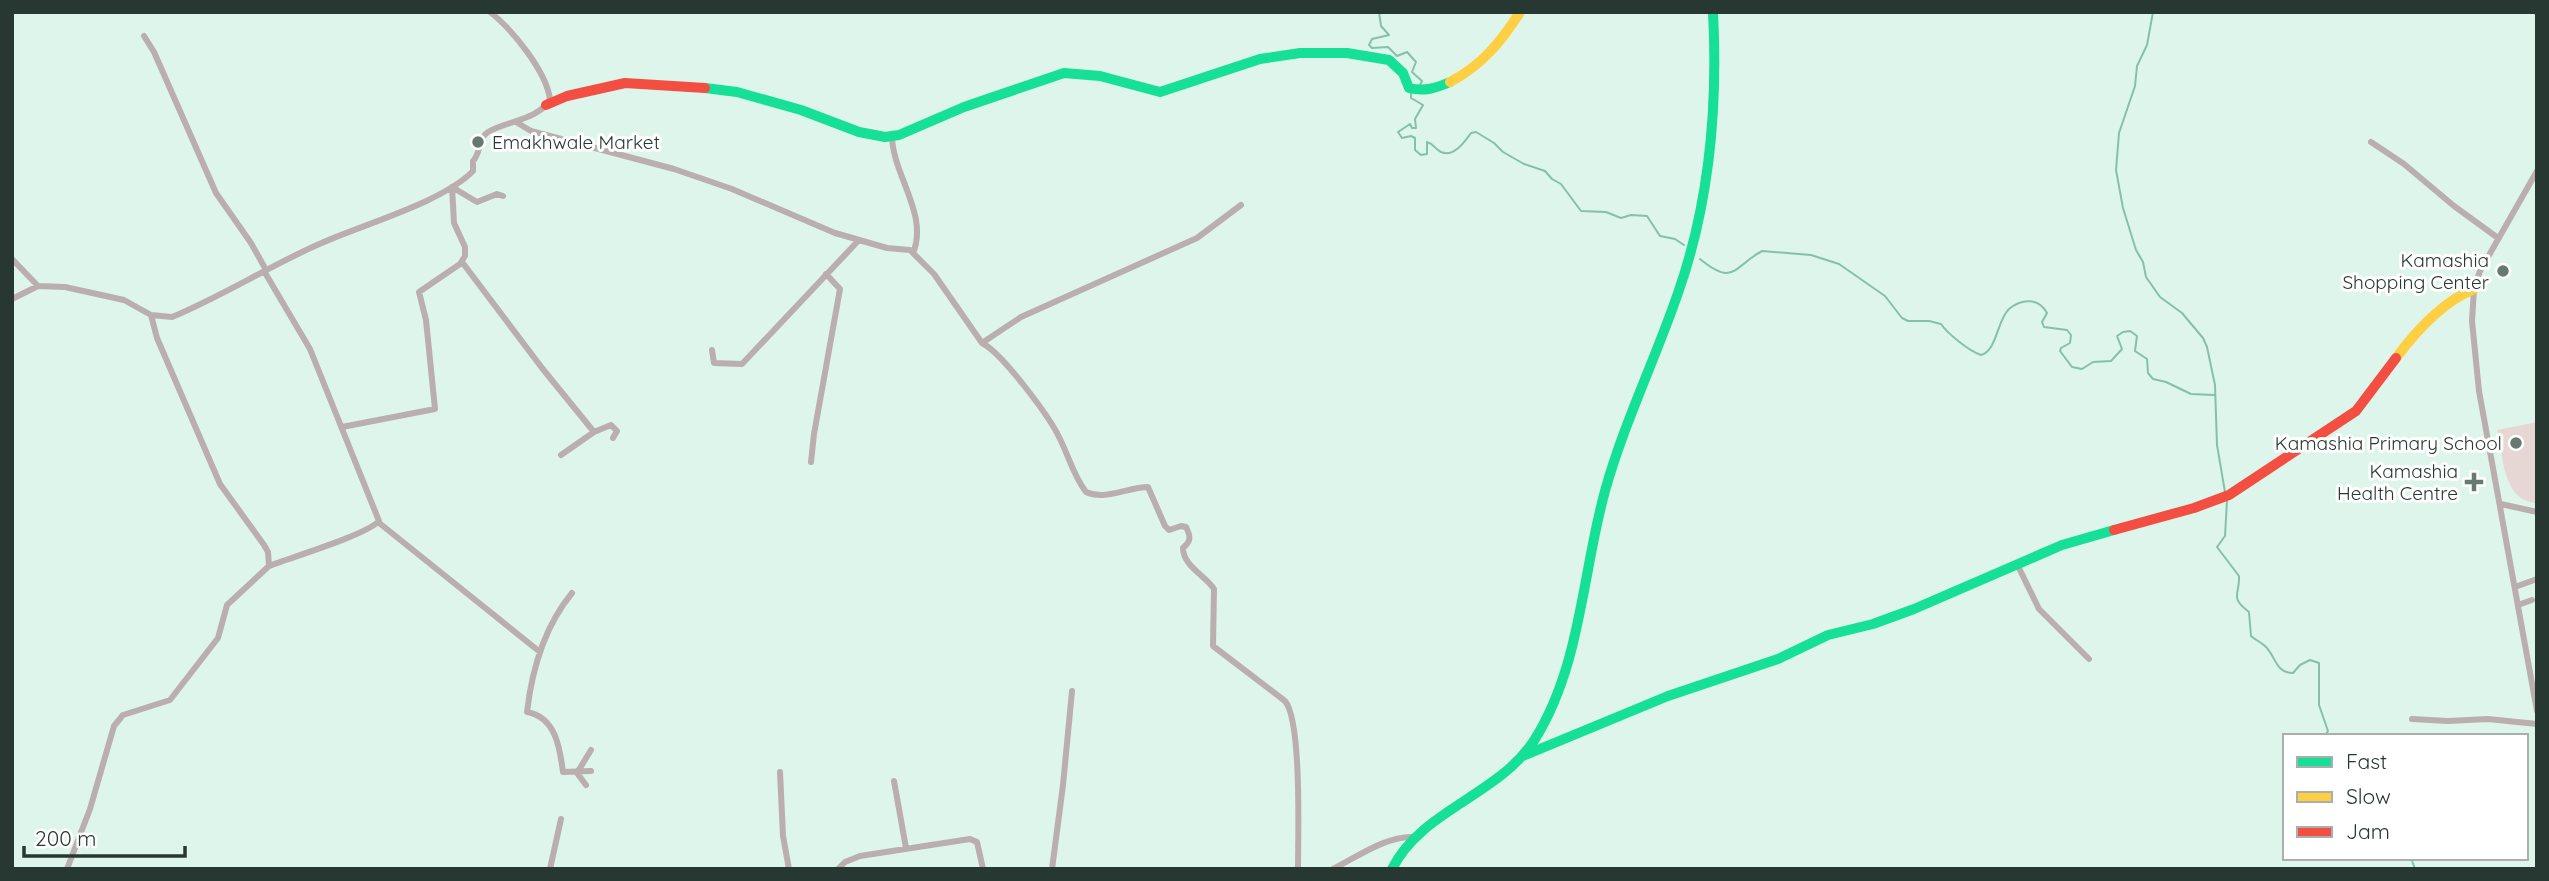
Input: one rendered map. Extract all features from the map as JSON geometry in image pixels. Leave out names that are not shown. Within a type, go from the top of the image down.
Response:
[{"type":"street","points":[[490,12],[500,20],[534,64],[549,93],[550,99],[546,105]]},
{"type":"street","points":[[12,299],[38,286],[65,287],[124,299],[151,315],[172,317],[319,244],[452,187],[473,171],[473,160],[483,137],[498,127],[516,122],[567,96],[625,83],[693,86],[737,92],[801,110],[859,132],[892,137],[964,107],[1064,73],[1100,76],[1160,92],[1203,76],[1270,57],[1300,53],[1347,53],[1389,60],[1403,73],[1411,90],[1426,91],[1472,69],[1490,54],[1520,12]]},
{"type":"street","points":[[1392,869],[1400,852],[1413,837],[1487,786],[1523,755],[1535,740],[1557,697],[1605,493],[1629,420],[1680,289],[1698,225],[1712,156],[1714,131],[1713,12]]},
{"type":"street","points":[[145,36],[216,192],[251,243],[305,339],[378,522],[540,652]]},
{"type":"street","points":[[516,122],[531,131],[560,140],[674,169],[732,189],[835,233],[913,253],[934,274],[982,343],[1005,363],[1053,425],[1078,482],[1086,492],[1106,495],[1149,487],[1165,526],[1169,530],[1186,527],[1191,536],[1189,543],[1183,548],[1183,555],[1214,589],[1213,646],[1285,701],[1292,712],[1298,869]]},
{"type":"street","points":[[892,137],[894,154],[916,224],[918,237],[913,253]]},
{"type":"street","points":[[2371,142],[2387,151],[2498,238]]},
{"type":"street","points":[[2537,171],[2483,264],[2474,289],[2472,321],[2476,365],[2537,711]]},
{"type":"street","points":[[452,187],[477,202],[497,194],[503,195]]},
{"type":"street","points":[[342,427],[435,409],[426,320],[419,292],[463,262],[466,249],[454,223],[452,187]]},
{"type":"street","points":[[982,343],[1021,317],[1197,238],[1241,205]]},
{"type":"street","points":[[712,350],[714,363],[742,364],[859,240]]},
{"type":"street","points":[[12,259],[38,286]]},
{"type":"street","points":[[463,262],[542,368],[594,432]]},
{"type":"street","points":[[811,462],[840,289],[826,274]]},
{"type":"street","points":[[1523,755],[1532,754],[1668,696],[1778,659],[1828,635],[1905,613],[2062,545],[2225,496],[2356,411],[2404,347],[2431,318],[2459,295],[2474,289]]},
{"type":"street","points":[[151,315],[156,338],[203,450],[220,484],[268,552],[269,566]]},
{"type":"street","points":[[561,456],[594,432],[611,425],[617,432],[613,438]]},
{"type":"street","points":[[2501,504],[2537,512]]},
{"type":"street","points":[[67,869],[89,809],[114,726],[123,715],[170,701],[218,638],[227,605],[269,566],[350,537],[378,522]]},
{"type":"street","points":[[2017,564],[2039,609],[2089,659]]},
{"type":"street","points":[[2515,587],[2537,579]]},
{"type":"street","points":[[572,593],[557,613],[540,652],[527,712],[534,713],[554,732],[560,746],[563,772],[591,771]]},
{"type":"street","points":[[2518,606],[2532,600]]},
{"type":"street","points":[[1052,869],[1072,691]]},
{"type":"street","points":[[2412,719],[2488,719],[2537,724]]},
{"type":"street","points":[[577,773],[591,750]]},
{"type":"street","points":[[779,772],[783,836],[789,869]]},
{"type":"street","points":[[577,773],[586,785]]},
{"type":"street","points":[[894,781],[906,848]]},
{"type":"street","points":[[551,869],[561,819]]},
{"type":"street","points":[[1333,869],[1402,837],[1413,837]]},
{"type":"street","points":[[838,869],[845,862],[860,856],[974,839],[983,869]]},
{"type":"shaded area","points":[[2537,422],[2537,503],[2526,501],[2517,495],[2511,486],[2503,464],[2497,430]]},
{"type":"waterway","points":[[1379,12],[1381,26],[1389,35],[1372,39],[1369,45],[1372,48],[1388,47],[1397,56],[1407,52],[1416,62],[1412,72],[1422,81],[1420,85]]},
{"type":"waterway","points":[[2153,12],[2147,45],[2137,66],[2135,86],[2119,133],[2116,170],[2123,208],[2146,277],[2160,297],[2182,313],[2203,338],[2207,347],[2215,385],[2217,445],[2225,492]]},
{"type":"waterway","points":[[1411,91],[1411,98],[1423,105],[1415,119],[1416,128],[1412,128],[1410,124],[1398,132],[1402,138],[1415,138],[1415,150],[1421,155],[1427,154],[1427,142],[1441,152],[1450,153],[1459,148],[1471,133],[1476,132],[1524,164],[1545,171],[1561,184],[1581,211],[1606,212],[1621,218],[1631,215],[1647,216],[1660,236],[1675,239],[1684,245]]},
{"type":"waterway","points":[[1700,259],[1720,272],[1727,273],[1733,272],[1762,251],[1811,255],[1839,264],[1885,296],[1902,318],[1941,324],[1959,342],[1981,355],[1994,342],[2009,309],[2025,301],[2035,302],[2047,313],[2042,322],[2044,327],[2067,330],[2071,335],[2070,343],[2060,351],[2072,367],[2082,369],[2093,362],[2111,361],[2122,349],[2117,336],[2130,331],[2137,336],[2135,351],[2147,359],[2148,373],[2153,379],[2191,394],[2214,395]]},
{"type":"waterway","points":[[2227,501],[2225,536],[2217,547],[2239,576],[2237,599],[2249,612],[2251,636],[2265,646],[2279,667],[2287,672],[2293,673],[2300,665],[2310,660],[2319,663],[2319,705],[2328,731],[2326,734]]},
{"type":"waterway","points":[[2412,860],[2415,869]]},
{"type":"traffic: fast","points":[[1392,869],[1405,849],[1422,831],[1502,775],[1520,758],[1535,739],[1562,681],[1579,618],[1605,491],[1621,441],[1678,293],[1698,224],[1713,119],[1713,12]]},
{"type":"traffic: fast","points":[[705,88],[737,92],[801,110],[859,132],[885,137],[899,135],[964,107],[1064,73],[1100,76],[1160,92],[1260,59],[1300,53],[1347,53],[1389,60],[1403,73],[1409,88],[1430,89],[1450,82]]},
{"type":"traffic: fast","points":[[1523,756],[1668,696],[1778,659],[1828,635],[1873,624],[1914,609],[2062,545],[2114,530]]},
{"type":"traffic: slow","points":[[1450,82],[1490,52],[1520,12]]},
{"type":"traffic: slow","points":[[2396,358],[2430,318],[2451,301],[2474,289]]},
{"type":"traffic: jam","points":[[546,105],[567,96],[625,83],[705,88]]},
{"type":"traffic: jam","points":[[2114,530],[2194,508],[2229,495],[2356,411],[2396,358]]},
{"type":"place","name":"Emakhwale Market","points":[[478,142]]},
{"type":"place","name":"Kamashia Shopping Center","points":[[2503,271]]},
{"type":"place","name":"Kamashia Primary School","points":[[2516,443]]},
{"type":"place","name":"Kamashia Health Centre","points":[[2474,482]]}]
